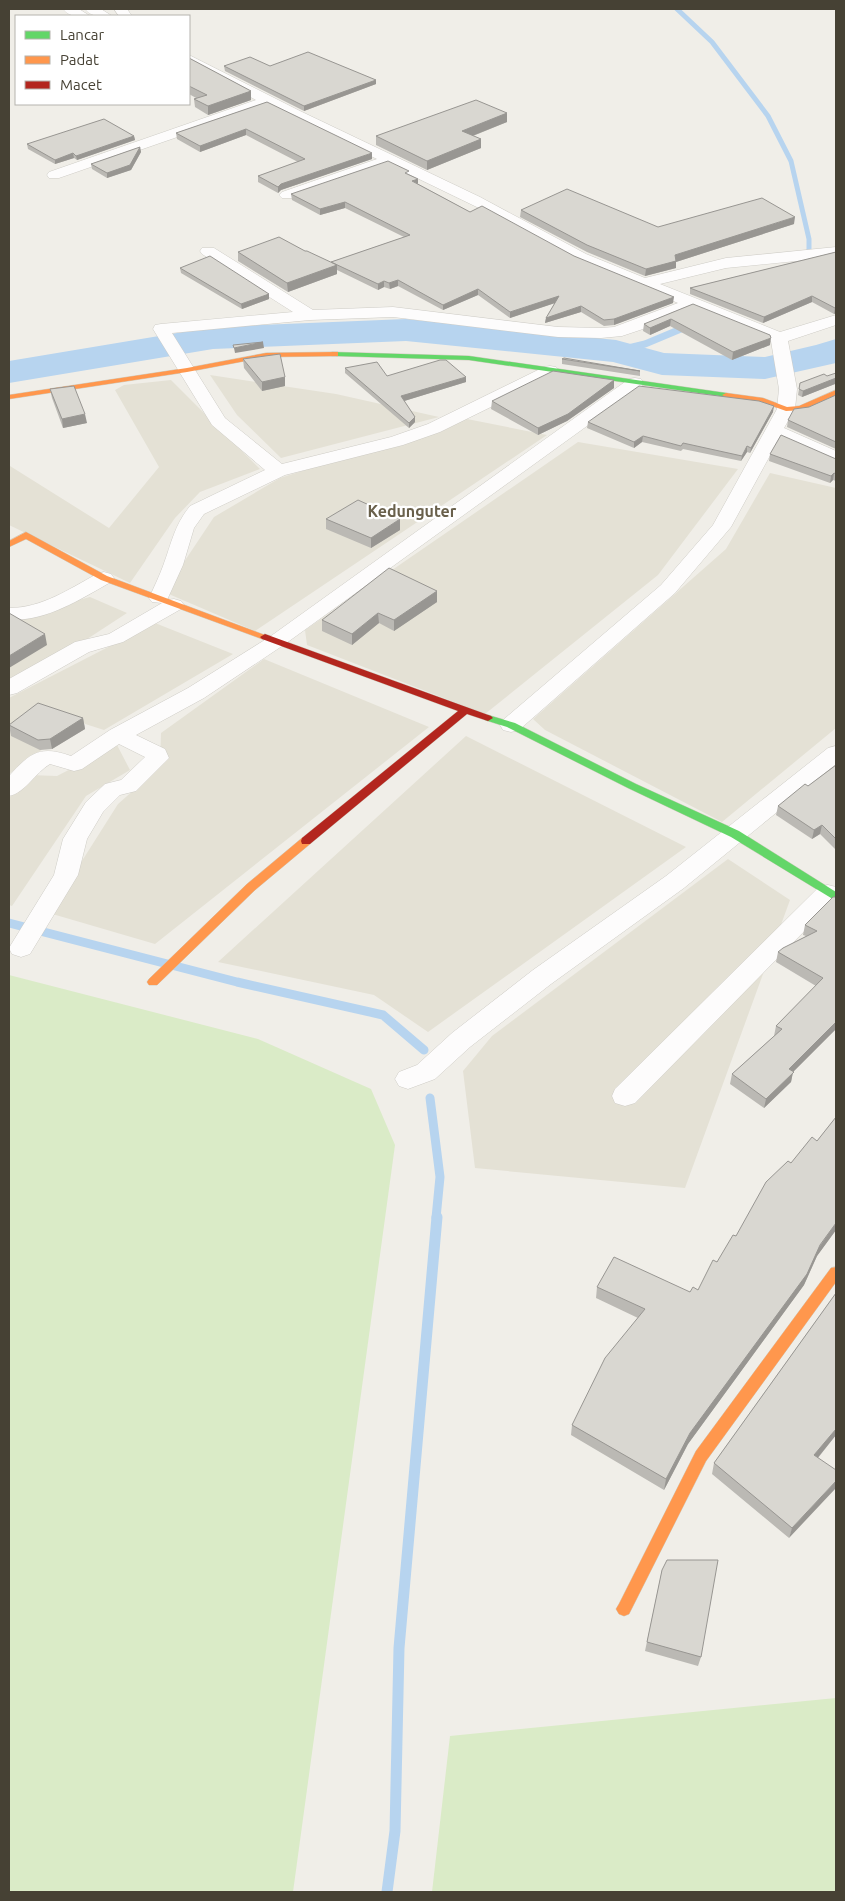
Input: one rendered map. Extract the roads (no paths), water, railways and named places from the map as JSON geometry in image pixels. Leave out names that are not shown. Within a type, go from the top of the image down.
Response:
[{"type":"street","points":[[69,9],[82,15]]},
{"type":"street","points":[[91,9],[104,15]]},
{"type":"street","points":[[190,60],[267,101],[492,209],[573,255],[699,305],[775,338],[836,320]]},
{"type":"street","points":[[54,175],[267,101]]},
{"type":"street","points":[[287,195],[390,159]]},
{"type":"street","points":[[208,251],[310,315]]},
{"type":"street","points":[[645,283],[706,267],[772,258],[830,254]]},
{"type":"street","points":[[278,472],[218,421],[161,329],[310,315],[393,312],[558,332],[601,334],[616,332],[699,305]]},
{"type":"street","points":[[511,725],[668,589],[721,527],[773,430],[787,399],[775,338]]},
{"type":"street","points":[[9,397],[185,367],[266,355],[305,353],[469,358],[763,400],[787,399],[800,408],[836,392]]},
{"type":"street","points":[[9,688],[82,647],[116,638],[167,602],[179,538],[190,518],[197,510],[278,472],[397,441],[434,428],[550,371]]},
{"type":"street","points":[[9,789],[37,762],[45,757],[74,764],[118,736],[196,692],[278,640],[635,383]]},
{"type":"street","points":[[773,430],[836,458]]},
{"type":"street","points":[[9,544],[26,535],[104,578],[278,640],[464,711],[511,725],[632,786],[735,834],[786,864],[832,895],[625,1096]]},
{"type":"street","points":[[9,614],[28,614],[39,610],[104,578]]},
{"type":"street","points":[[153,982],[251,887],[464,711]]},
{"type":"street","points":[[29,935],[66,875],[75,839],[94,807],[103,796],[113,789],[128,786],[158,758],[157,754],[118,736]]},
{"type":"street","points":[[408,1079],[426,1072],[461,1040],[542,977],[675,882],[836,753]]},
{"type":"street","points":[[624,1609],[701,1456],[836,1272]]},
{"type":"waterway","points":[[677,9],[712,42],[768,116],[791,161],[809,239],[809,260]]},
{"type":"waterway","points":[[616,351],[645,344],[688,326]]},
{"type":"waterway","points":[[9,372],[213,338],[406,330],[616,351],[662,364],[765,368],[828,354],[836,350]]},
{"type":"waterway","points":[[9,923],[237,982],[383,1015],[424,1050]]},
{"type":"waterway","points":[[430,1098],[440,1177],[436,1218]]},
{"type":"waterway","points":[[387,1892],[395,1831],[399,1648],[437,1217]]},
{"type":"district","name":"Kedunguter","points":[[412,511]]}]
